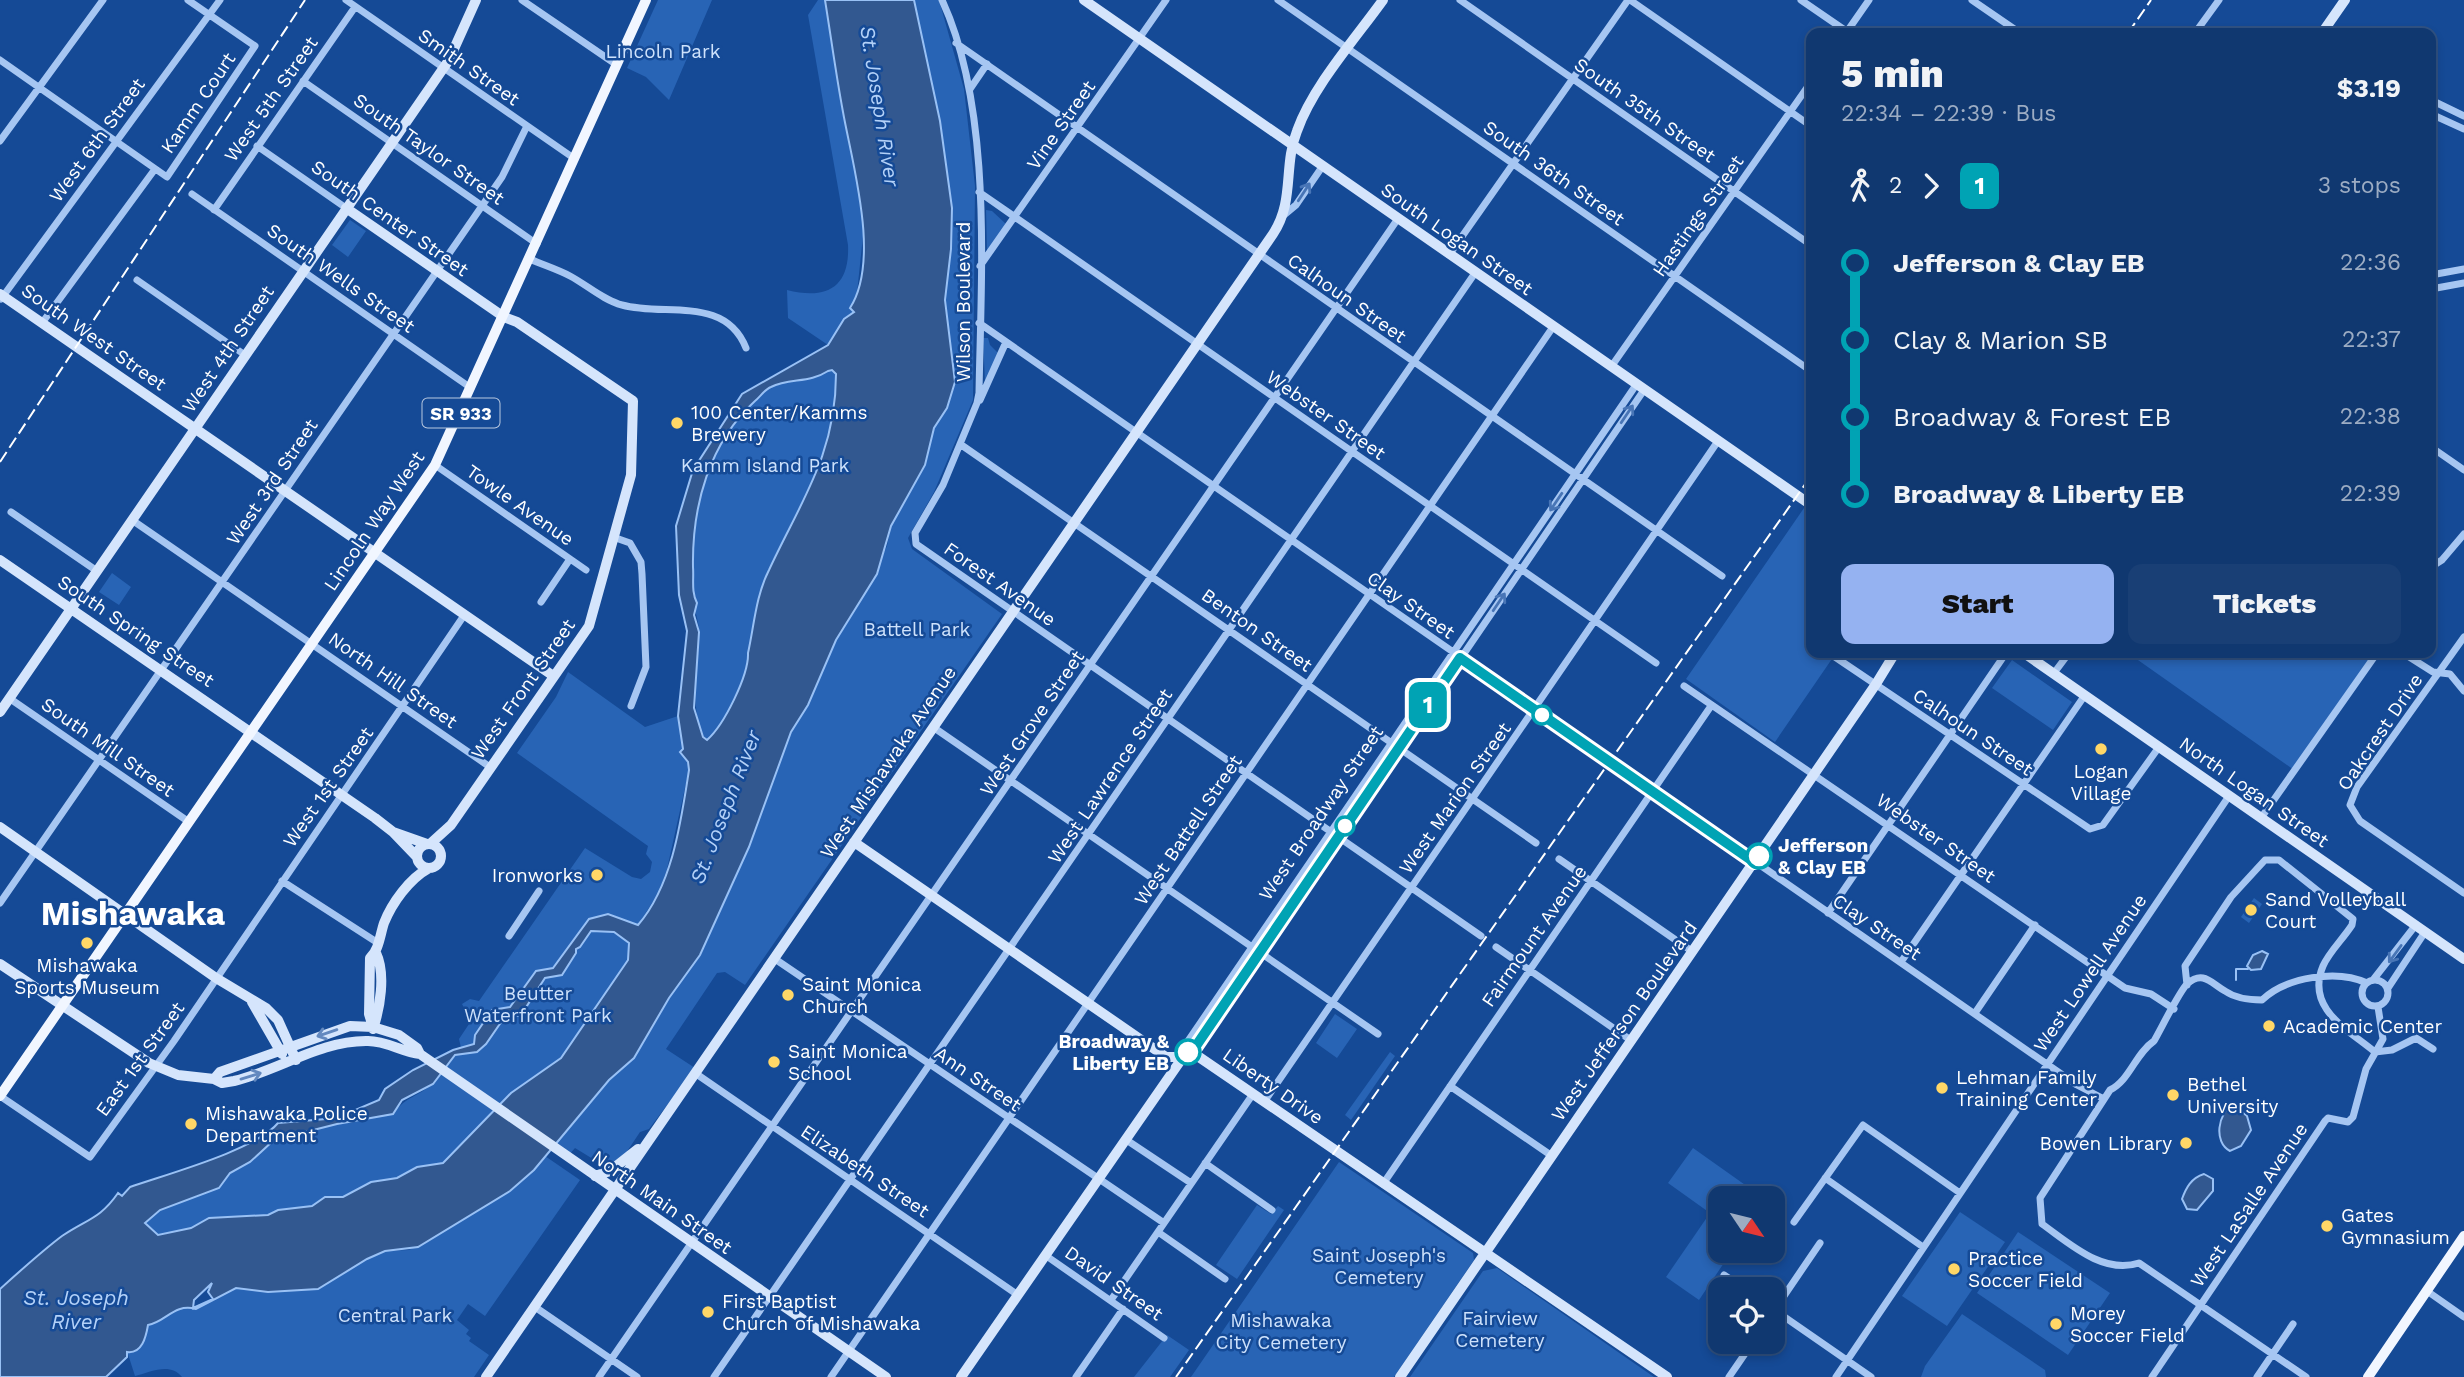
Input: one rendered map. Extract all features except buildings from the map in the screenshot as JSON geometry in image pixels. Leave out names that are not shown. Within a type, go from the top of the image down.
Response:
[{"type":"main road","name":"Lincoln Way West","points":[[125,914],[435,465],[646,0]]},
{"type":"main road","name":"SR 933","points":[[0,1096],[125,914]]},
{"type":"main road","points":[[2368,1377],[2464,1236]]},
{"type":"street","points":[[0,141],[103,0]]},
{"type":"street","points":[[188,0],[209,15]]},
{"type":"street","name":"West 6th Street","points":[[1,297],[220,0]]},
{"type":"street","name":"Smith Street","points":[[346,0],[575,159]]},
{"type":"street","name":"West 4th Street","points":[[0,712],[443,68],[476,0]]},
{"type":"street","points":[[522,0],[617,65]]},
{"type":"street","name":"South Logan Street","points":[[1084,0],[1806,502]]},
{"type":"street","name":"Vine Street","points":[[980,266],[1166,0]]},
{"type":"street","name":"South 36th Street","points":[[1278,0],[1806,367]]},
{"type":"street","name":"West Mishawaka Avenue","points":[[1284,215],[1289,192],[1292,146],[1305,112],[1383,0]]},
{"type":"street","name":"South 35th Street","points":[[1460,0],[1806,241]]},
{"type":"street","points":[[1449,255],[1629,0],[1806,123]]},
{"type":"street","points":[[1801,0],[1840,28]]},
{"type":"street","points":[[1850,28],[1869,0]]},
{"type":"street","points":[[1972,0],[2013,28]]},
{"type":"street","points":[[2199,28],[2219,0]]},
{"type":"street","points":[[2328,28],[2345,0]]},
{"type":"street","name":"Wilson Boulevard","points":[[916,544],[915,533],[936,498],[977,403],[979,192],[970,89],[944,1]]},
{"type":"street","name":"West 5th Street","points":[[214,210],[355,6]]},
{"type":"street","name":"Kamm Court","points":[[155,169],[167,177],[255,47],[209,15]]},
{"type":"street","name":"Calhoun Street","points":[[956,43],[1722,576]]},
{"type":"street","points":[[0,60],[155,169],[42,323]]},
{"type":"street","points":[[970,89],[987,64]]},
{"type":"street","name":"South Taylor Street","points":[[303,81],[537,244]]},
{"type":"street","name":"Hastings Street","points":[[1611,368],[1806,89]]},
{"type":"street","points":[[2436,102],[2464,116]]},
{"type":"street","points":[[2436,116],[2464,130]]},
{"type":"street","name":"West 3rd Street","points":[[0,903],[502,177],[527,126]]},
{"type":"street","name":"South Center Street","points":[[257,146],[436,272],[504,317],[517,322],[633,401]]},
{"type":"street","name":"West Mishawaka Avenue","points":[[486,1377],[1284,215],[1296,205],[1322,167]]},
{"type":"street","name":"Webster Street","points":[[979,192],[1656,663]]},
{"type":"street","name":"South Wells Street","points":[[192,194],[471,388]]},
{"type":"street","name":"West Grove Street","points":[[600,1377],[1398,219]]},
{"type":"street","points":[[530,259],[569,276],[619,304],[694,310],[715,316],[737,332],[746,348]]},
{"type":"street","points":[[2436,274],[2464,270]]},
{"type":"street","name":"West Lawrence Street","points":[[714,1377],[1475,273]]},
{"type":"street","points":[[137,280],[245,355]]},
{"type":"street","points":[[2436,288],[2464,283]]},
{"type":"street","name":"South West Street","points":[[1,297],[376,552],[552,676]]},
{"type":"street","name":"Clay Street","points":[[979,323],[1652,792],[2077,1085],[2104,1099]]},
{"type":"street","name":"West Battell Street","points":[[831,1377],[1553,327]]},
{"type":"street","points":[[977,403],[1006,342]]},
{"type":"street","name":"West Broadway Street","points":[[1183,1057],[1188,1041],[1330,831],[1575,474],[1640,387]]},
{"type":"street","name":"West Broadway Street","points":[[964,1376],[1125,1139],[1183,1057],[1196,1046],[1583,480],[1640,387]]},
{"type":"street","name":"West Front Street","points":[[440,852],[451,825],[589,626],[633,463],[633,401]]},
{"type":"street","name":"West Marion Street","points":[[1265,1102],[1718,441]]},
{"type":"street","name":"Benton Street","points":[[960,444],[1536,843]]},
{"type":"street","points":[[2436,450],[2464,470]]},
{"type":"street","name":"Towle Avenue","points":[[435,465],[586,570]]},
{"type":"street","points":[[11,512],[97,571]]},
{"type":"street","name":"North Hill Street","points":[[132,520],[490,767]]},
{"type":"street","points":[[2436,563],[2464,534]]},
{"type":"street","points":[[613,537],[630,543],[641,562],[646,667],[631,706]]},
{"type":"street","name":"Forest Avenue","points":[[916,544],[1480,936]]},
{"type":"street","points":[[541,602],[570,559]]},
{"type":"street","name":"South Spring Street","points":[[0,560],[163,670],[393,832]]},
{"type":"street","name":"West 1st Street","points":[[216,978],[465,614]]},
{"type":"street","name":"Oakcrest Drive","points":[[2464,637],[2351,797],[2351,812],[2464,893]]},
{"type":"street","name":"Calhoun Street","points":[[1837,658],[2086,828],[2095,829],[2102,825],[2159,747]]},
{"type":"street","name":"West Jefferson Boulevard","points":[[1877,684],[1892,658]]},
{"type":"street","name":"West Jefferson Boulevard","points":[[1400,1377],[1877,684],[1898,658]]},
{"type":"street","points":[[1828,913],[2003,658]]},
{"type":"street","name":"North Logan Street","points":[[2032,658],[2464,960]]},
{"type":"street","points":[[2054,673],[2065,658]]},
{"type":"street","points":[[2261,818],[2373,658]]},
{"type":"street","points":[[2412,658],[2439,673],[2450,674],[2464,691]]},
{"type":"street","name":"Webster Street","points":[[1684,686],[2125,988],[2151,994],[2174,1009]]},
{"type":"street","points":[[1901,962],[2085,695]]},
{"type":"street","name":"South Mill Street","points":[[9,698],[190,822]]},
{"type":"street","name":"Fairmount Avenue","points":[[1383,1184],[1711,706]]},
{"type":"street","points":[[933,727],[1378,1034]]},
{"type":"street","name":"West Lowell Avenue","points":[[1836,1377],[2229,796]]},
{"type":"street","name":"West Front Street","points":[[428,844],[451,825]]},
{"type":"street","points":[[0,827],[216,978],[266,1008],[278,1020],[292,1047],[292,1062]]},
{"type":"street","points":[[393,832],[428,844],[440,852],[437,865],[429,868],[407,886]]},
{"type":"street","points":[[393,832],[421,866],[429,868]]},
{"type":"street","name":"Liberty Drive","points":[[853,842],[1166,1056],[1199,1057],[1667,1377]]},
{"type":"street","points":[[372,1041],[373,1027],[369,1014],[370,958],[377,948],[385,922],[407,886],[418,850],[428,844]]},
{"type":"street","points":[[1559,859],[1693,952]]},
{"type":"street","points":[[2187,985],[2185,966],[2246,877],[2269,859],[2284,863],[2353,919],[2352,925],[2323,965],[2320,978],[2322,998],[2330,1018],[2375,1052],[2416,1038],[2433,1049]]},
{"type":"street","points":[[282,881],[377,948]]},
{"type":"street","points":[[509,936],[539,891]]},
{"type":"street","points":[[1975,1013],[2035,925]]},
{"type":"street","points":[[2378,1007],[2367,1004],[2363,998],[2370,982],[2380,975],[2415,926]]},
{"type":"street","points":[[2378,1007],[2387,1000],[2388,988],[2425,932]]},
{"type":"street","points":[[1496,947],[1632,1041]]},
{"type":"street","name":"Ann Street","points":[[775,959],[1164,1223]]},
{"type":"street","name":"North Main Street","points":[[0,964],[155,1066],[178,1075],[214,1079],[222,1083],[234,1081],[339,1044],[372,1041],[423,1056],[886,1377]]},
{"type":"street","points":[[2306,1377],[2139,1263],[2127,1267],[2092,1258],[2042,1224],[2039,1198],[2110,1090],[2118,1086],[2145,1047],[2154,1041],[2187,985],[2199,977],[2206,977],[2230,994],[2262,1000],[2274,988],[2320,978],[2349,976],[2370,982],[2380,981],[2388,988]]},
{"type":"street","name":"East 1st Street","points":[[0,1096],[90,1157],[216,978]]},
{"type":"street","points":[[252,1002],[280,1051],[292,1062]]},
{"type":"street","points":[[2378,1007],[2387,1050]]},
{"type":"street","name":"North Main Street","points":[[214,1079],[220,1072],[335,1030],[373,1027],[399,1035],[423,1056]]},
{"type":"street","points":[[2375,1052],[2383,1039]]},
{"type":"street","name":"West LaSalle Avenue","points":[[2152,1377],[2325,1121],[2328,1118],[2348,1122],[2353,1117],[2364,1075],[2375,1052]]},
{"type":"street","name":"Elizabeth Street","points":[[695,1073],[1018,1295]]},
{"type":"street","points":[[1450,1086],[1552,1156]]},
{"type":"street","points":[[1111,1300],[1253,1094]]},
{"type":"street","points":[[1794,1222],[1863,1125],[1960,1193]]},
{"type":"street","points":[[1125,1139],[1191,1183]]},
{"type":"street","points":[[595,1176],[610,1171],[649,1140]]},
{"type":"street","points":[[1205,1163],[1272,1210]]},
{"type":"street","points":[[1825,1178],[1923,1247]]},
{"type":"street","points":[[1158,1232],[1225,1279]]},
{"type":"street","points":[[1785,1293],[1820,1243]]},
{"type":"street","name":"David Street","points":[[1045,1255],[1164,1338]]},
{"type":"street","points":[[2427,1291],[2464,1317]]},
{"type":"street","points":[[535,1307],[637,1377]]},
{"type":"street","points":[[1076,1377],[1123,1309]]},
{"type":"street","points":[[1785,1318],[1871,1377]]},
{"type":"street","points":[[2257,1377],[2293,1324]]},
{"type":"street","points":[[1729,1377],[1745,1354]]},
{"type":"green space","name":"Lincoln Park","points":[[658,0],[712,0],[669,100],[646,77],[627,68]]},
{"type":"green space","points":[[818,0],[825,0],[843,115],[862,198],[863,236],[855,312],[844,319],[828,345],[788,318],[787,290],[813,293],[833,287],[845,272],[848,260],[848,245],[808,15]]},
{"type":"green space","name":"Battell Park","points":[[914,0],[939,0],[964,89],[975,186],[973,400],[934,492],[908,538],[912,549],[1002,614],[745,985],[725,972],[717,973],[666,1049],[695,1068],[649,1129],[640,1132],[626,1153],[606,1167],[575,1148],[567,1157],[553,1146],[609,1080],[634,1058],[669,998],[700,955],[749,847],[791,731],[808,704],[836,640],[857,608],[887,546],[891,526],[925,465],[934,428],[947,408],[955,382],[945,300],[951,249],[945,158],[940,121]]},
{"type":"green space","points":[[986,210],[992,211],[1006,224],[987,251]]},
{"type":"green space","points":[[350,220],[366,231],[348,257],[332,245]]},
{"type":"green space","points":[[983,338],[988,338],[990,345],[998,353],[985,382]]},
{"type":"green space","name":"Kamm Island Park","points":[[832,370],[836,374],[836,410],[828,444],[789,534],[769,568],[740,687],[721,724],[707,740],[703,737],[696,711],[699,632],[693,596],[699,503],[712,457],[736,418],[757,396],[779,384],[814,377]]},
{"type":"green space","points":[[1804,508],[1806,658],[1833,658],[1775,742],[1686,679]]},
{"type":"green space","points":[[112,573],[131,587],[119,605],[99,592]]},
{"type":"green space","points":[[2135,658],[2372,658],[2294,770]]},
{"type":"green space","points":[[2012,660],[2072,702],[2053,730],[1992,688]]},
{"type":"green space","name":"Beutter Waterfront Park","points":[[568,672],[645,727],[678,716],[689,770],[667,869],[659,892],[638,925],[628,960],[561,1058],[511,1093],[443,1163],[417,1167],[397,1178],[371,1182],[343,1197],[325,1197],[312,1206],[278,1210],[268,1215],[209,1218],[191,1228],[158,1235],[145,1223],[160,1210],[219,1188],[230,1173],[250,1162],[274,1140],[337,1124],[393,1114],[432,1084],[452,1058],[462,1052],[459,1039],[471,1021],[462,1004],[470,999],[479,1001],[585,848],[632,877],[641,879],[650,872],[652,862],[646,854],[648,846],[517,753],[556,697]]},
{"type":"green space","name":"Sand Volleyball Court","points":[[2254,898],[2262,904],[2249,923],[2241,917]]},
{"type":"green space","points":[[1335,1014],[1357,1029],[1337,1058],[1316,1043]]},
{"type":"green space","points":[[1390,1052],[1395,1056],[1351,1120],[1345,1115]]},
{"type":"green space","points":[[1693,1148],[1747,1186],[1708,1186],[1708,1212],[1668,1183]]},
{"type":"green space","name":"Central Park","points":[[545,1156],[580,1180],[485,1316],[468,1304],[457,1320],[469,1330],[466,1334],[471,1338],[469,1341],[489,1355],[474,1377],[182,1377],[177,1372],[166,1369],[135,1376],[127,1351],[146,1338],[148,1325],[182,1309],[196,1309],[236,1288],[268,1292],[318,1289],[385,1251],[409,1250],[510,1191]]},
{"type":"green space","name":"Saint Joseph's Cemetery","points":[[1339,1162],[1473,1253],[1474,1260],[1394,1377],[1191,1377]]},
{"type":"green space","points":[[1257,1205],[1271,1214],[1278,1206],[1284,1210],[1237,1279],[1216,1265]]},
{"type":"green space","name":"Practice Soccer Field","points":[[1960,1212],[2005,1242],[1947,1326],[1902,1296]]},
{"type":"green space","points":[[1708,1216],[1708,1264],[1723,1264],[1714,1277],[1708,1277],[1708,1287],[1699,1300],[1666,1277]]},
{"type":"green space","name":"Morey Soccer Field","points":[[2018,1232],[2110,1293],[2068,1355],[1977,1293]]},
{"type":"green space","name":"Fairview Cemetery","points":[[1497,1268],[1654,1377],[1410,1377],[1483,1271]]},
{"type":"green space","points":[[1962,1314],[2045,1370],[2046,1377],[1921,1377],[1925,1366]]},
{"type":"green space","points":[[1167,1335],[1189,1350],[1170,1377],[1134,1377]]},
{"type":"water","name":"St. Joseph River","points":[[825,0],[914,0],[940,121],[952,208],[951,249],[945,300],[955,382],[947,408],[934,428],[925,465],[891,526],[877,574],[836,640],[808,705],[791,732],[749,847],[700,955],[669,998],[634,1058],[609,1080],[534,1170],[510,1191],[418,1247],[385,1251],[318,1289],[268,1292],[236,1288],[196,1309],[176,1311],[148,1325],[140,1348],[127,1352],[127,1357],[106,1377],[0,1377],[0,1289],[62,1236],[99,1214],[118,1193],[122,1196],[130,1187],[231,1152],[251,1143],[278,1123],[326,1119],[333,1114],[346,1114],[379,1100],[385,1089],[413,1070],[453,1050],[474,1044],[475,1035],[492,1010],[510,1007],[536,971],[553,968],[589,919],[608,914],[638,925],[650,909],[660,891],[674,851],[689,770],[688,762],[680,752],[683,749],[678,716],[687,631],[679,595],[676,526],[693,470],[742,394],[828,345],[844,319],[854,312],[850,308],[859,288],[863,264],[862,211],[840,98]],"holes":[[[832,370],[836,374],[830,429],[823,453],[761,590],[740,686],[721,723],[707,740],[703,737],[694,708],[699,632],[694,615],[697,603],[693,590],[693,544],[706,477],[726,436],[765,391],[778,384],[814,377]],[[591,931],[614,932],[629,943],[628,960],[561,1058],[511,1093],[443,1163],[417,1167],[397,1178],[371,1182],[343,1197],[325,1197],[312,1206],[278,1210],[268,1215],[209,1218],[191,1228],[158,1235],[145,1223],[160,1210],[219,1188],[230,1173],[250,1162],[274,1140],[337,1124],[393,1114],[402,1100],[433,1084],[455,1055],[477,1052],[504,1018],[521,1015],[545,978],[562,975],[576,949]],[[212,1283],[208,1292],[213,1299],[193,1308],[194,1300]]]},
{"type":"water","points":[[2262,951],[2268,954],[2261,969],[2251,970],[2247,966],[2253,955]]},
{"type":"water","points":[[2233,1104],[2247,1116],[2251,1130],[2241,1146],[2230,1151],[2221,1141],[2220,1128],[2224,1114]]},
{"type":"water","points":[[2204,1174],[2213,1179],[2213,1191],[2197,1210],[2187,1209],[2182,1199],[2185,1191],[2192,1181]]},
{"type":"waterway","points":[[2236,980],[2236,969],[2248,969]]},
{"type":"railway","points":[[0,462],[305,0]]},
{"type":"railway","points":[[2131,28],[2151,0]]},
{"type":"railway","points":[[1176,1377],[1806,483]]},
{"type":"bus line","name":"1","points":[[1188,1052],[1196,1046],[1460,658],[1754,862],[1759,856]]},
{"type":"place","name":"100 Center/Kamms Brewery","points":[[677,423]]},
{"type":"place","name":"Logan Village","points":[[2101,749]]},
{"type":"place","name":"Jefferson & Clay EB","points":[[1759,856]]},
{"type":"place","name":"Ironworks","points":[[597,875]]},
{"type":"place","name":"Sand Volleyball Court","points":[[2251,910]]},
{"type":"place","name":"Mishawaka Sports Museum","points":[[87,943]]},
{"type":"place","name":"Saint Monica Church","points":[[788,995]]},
{"type":"place","name":"Academic Center","points":[[2269,1026]]},
{"type":"place","name":"Broadway & Liberty EB","points":[[1188,1052]]},
{"type":"place","name":"Saint Monica School","points":[[774,1062]]},
{"type":"place","name":"Lehman Family Training Center","points":[[1942,1088]]},
{"type":"place","name":"Bethel University","points":[[2173,1095]]},
{"type":"place","name":"Mishawaka Police Department","points":[[191,1124]]},
{"type":"place","name":"Bowen Library","points":[[2186,1143]]},
{"type":"place","name":"Gates Gymnasium","points":[[2327,1226]]},
{"type":"place","name":"Practice Soccer Field","points":[[1954,1269]]},
{"type":"place","name":"First Baptist Church of Mishawaka","points":[[708,1312]]},
{"type":"place","name":"Morey Soccer Field","points":[[2056,1324]]},
{"type":"district","name":"Mishawaka","points":[[133,913]]},
{"type":"park label","name":"Mishawaka City Cemetery","points":[[1281,1331]]}]
